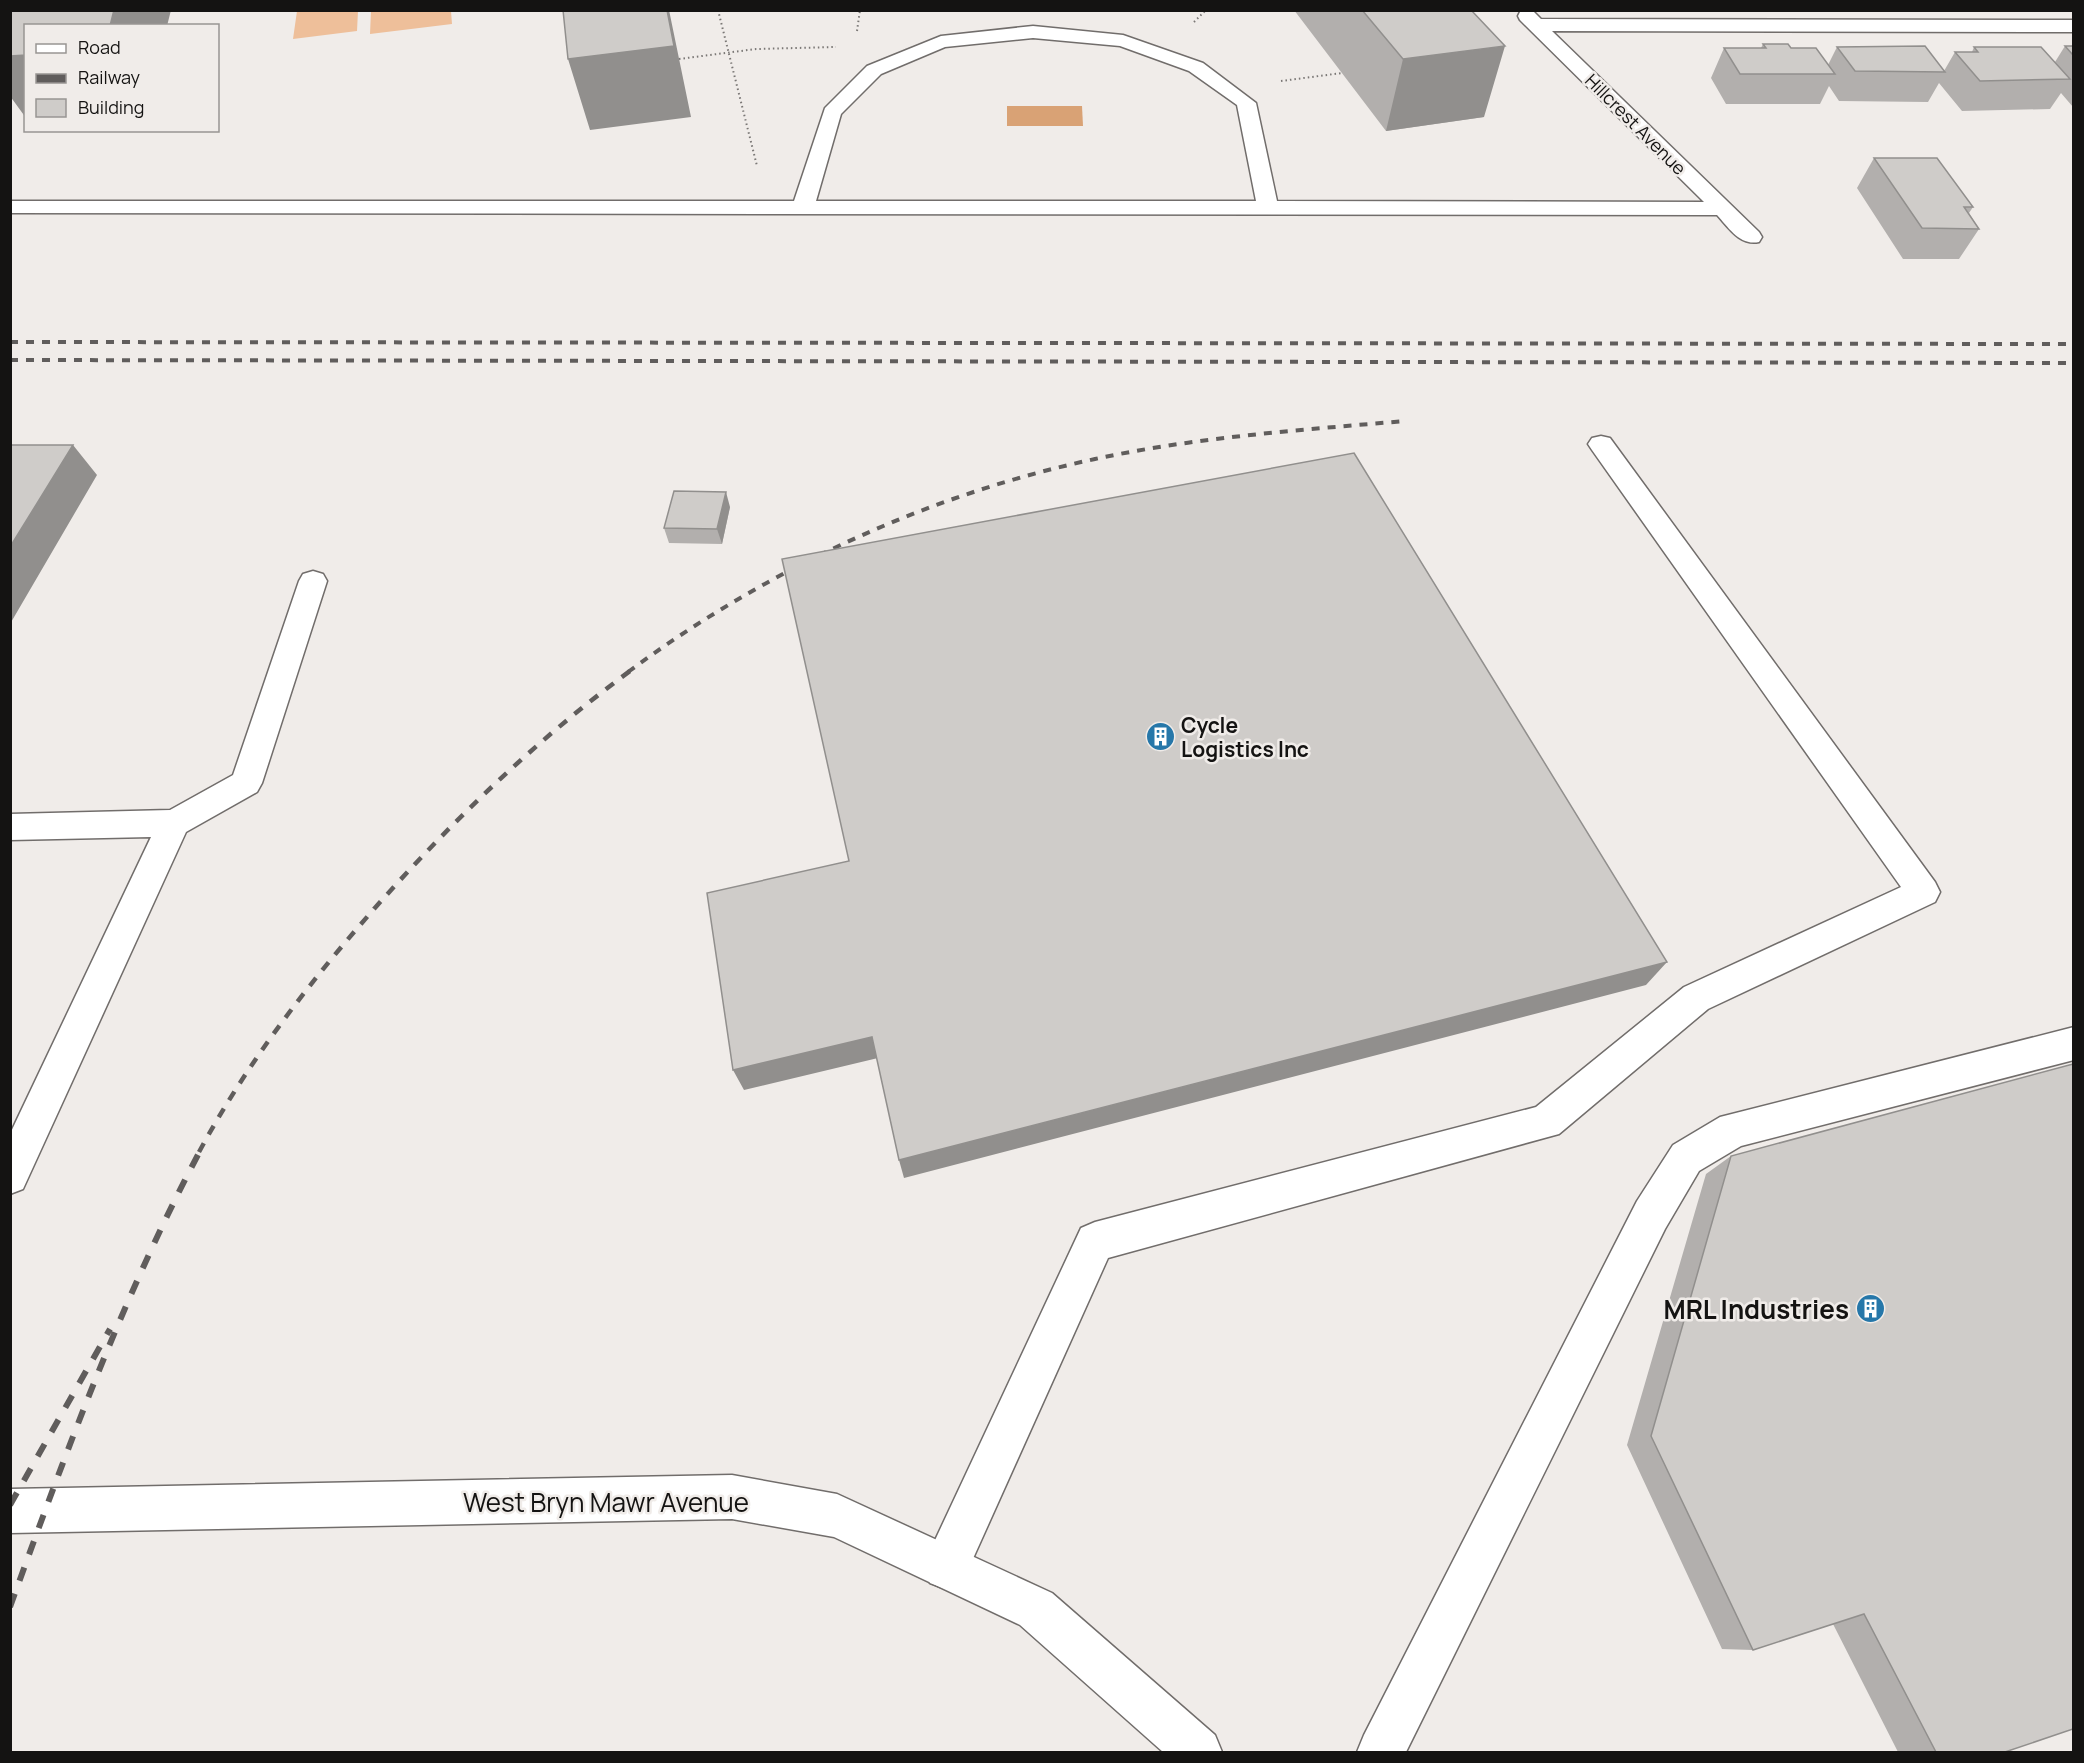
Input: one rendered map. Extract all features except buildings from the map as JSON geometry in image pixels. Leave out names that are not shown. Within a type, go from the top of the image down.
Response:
[{"type":"street","name":"Hillcrest Avenue","points":[[1522,10],[1720,209],[1751,237]]},
{"type":"street","points":[[1536,25],[2073,27]]},
{"type":"street","points":[[803,208],[832,112],[874,70],[941,42],[1033,32],[1123,41],[1196,67],[1234,94],[1246,103],[1268,207]]},
{"type":"street","points":[[10,207],[1720,209]]},
{"type":"street","points":[[946,1567],[1095,1242],[1546,1122],[1696,998],[1923,892],[1601,444]]},
{"type":"street","points":[[10,827],[174,823],[246,783],[313,581]]},
{"type":"street","points":[[10,1176],[174,823]]},
{"type":"street","points":[[1381,1752],[1651,1215],[1686,1158],[1733,1130],[2073,1043]]},
{"type":"street","name":"West Bryn Mawr Avenue","points":[[10,1511],[732,1497],[837,1516],[1036,1608],[1198,1752]]},
{"type":"path","points":[[718,10],[760,176],[755,208]]},
{"type":"path","points":[[857,34],[860,10]]},
{"type":"path","points":[[679,59],[756,49],[844,46]]},
{"type":"path","points":[[1234,94],[1281,81],[1342,73]]},
{"type":"shaded area","points":[[297,11],[358,11],[357,31],[293,39]]},
{"type":"shaded area","points":[[371,11],[451,11],[452,24],[370,34]]},
{"type":"shaded area","points":[[1007,106],[1082,106],[1083,126],[1007,126]]},
{"type":"railway","points":[[10,342],[2074,344]]},
{"type":"railway","points":[[10,360],[2074,363]]},
{"type":"railway","points":[[628,672],[735,601],[792,569],[909,515],[970,493],[1032,474],[1133,451],[1249,435],[1405,421]]},
{"type":"railway","points":[[199,1152],[237,1087],[302,995],[403,876],[464,813],[528,754],[630,671]]},
{"type":"railway","points":[[10,1607],[97,1375],[146,1262],[200,1151]]},
{"type":"railway","points":[[10,1505],[110,1329]]},
{"type":"place","name":"Cycle Logistics Inc","points":[[1160,737]]},
{"type":"place","name":"MRL Industries","points":[[1870,1309]]}]
